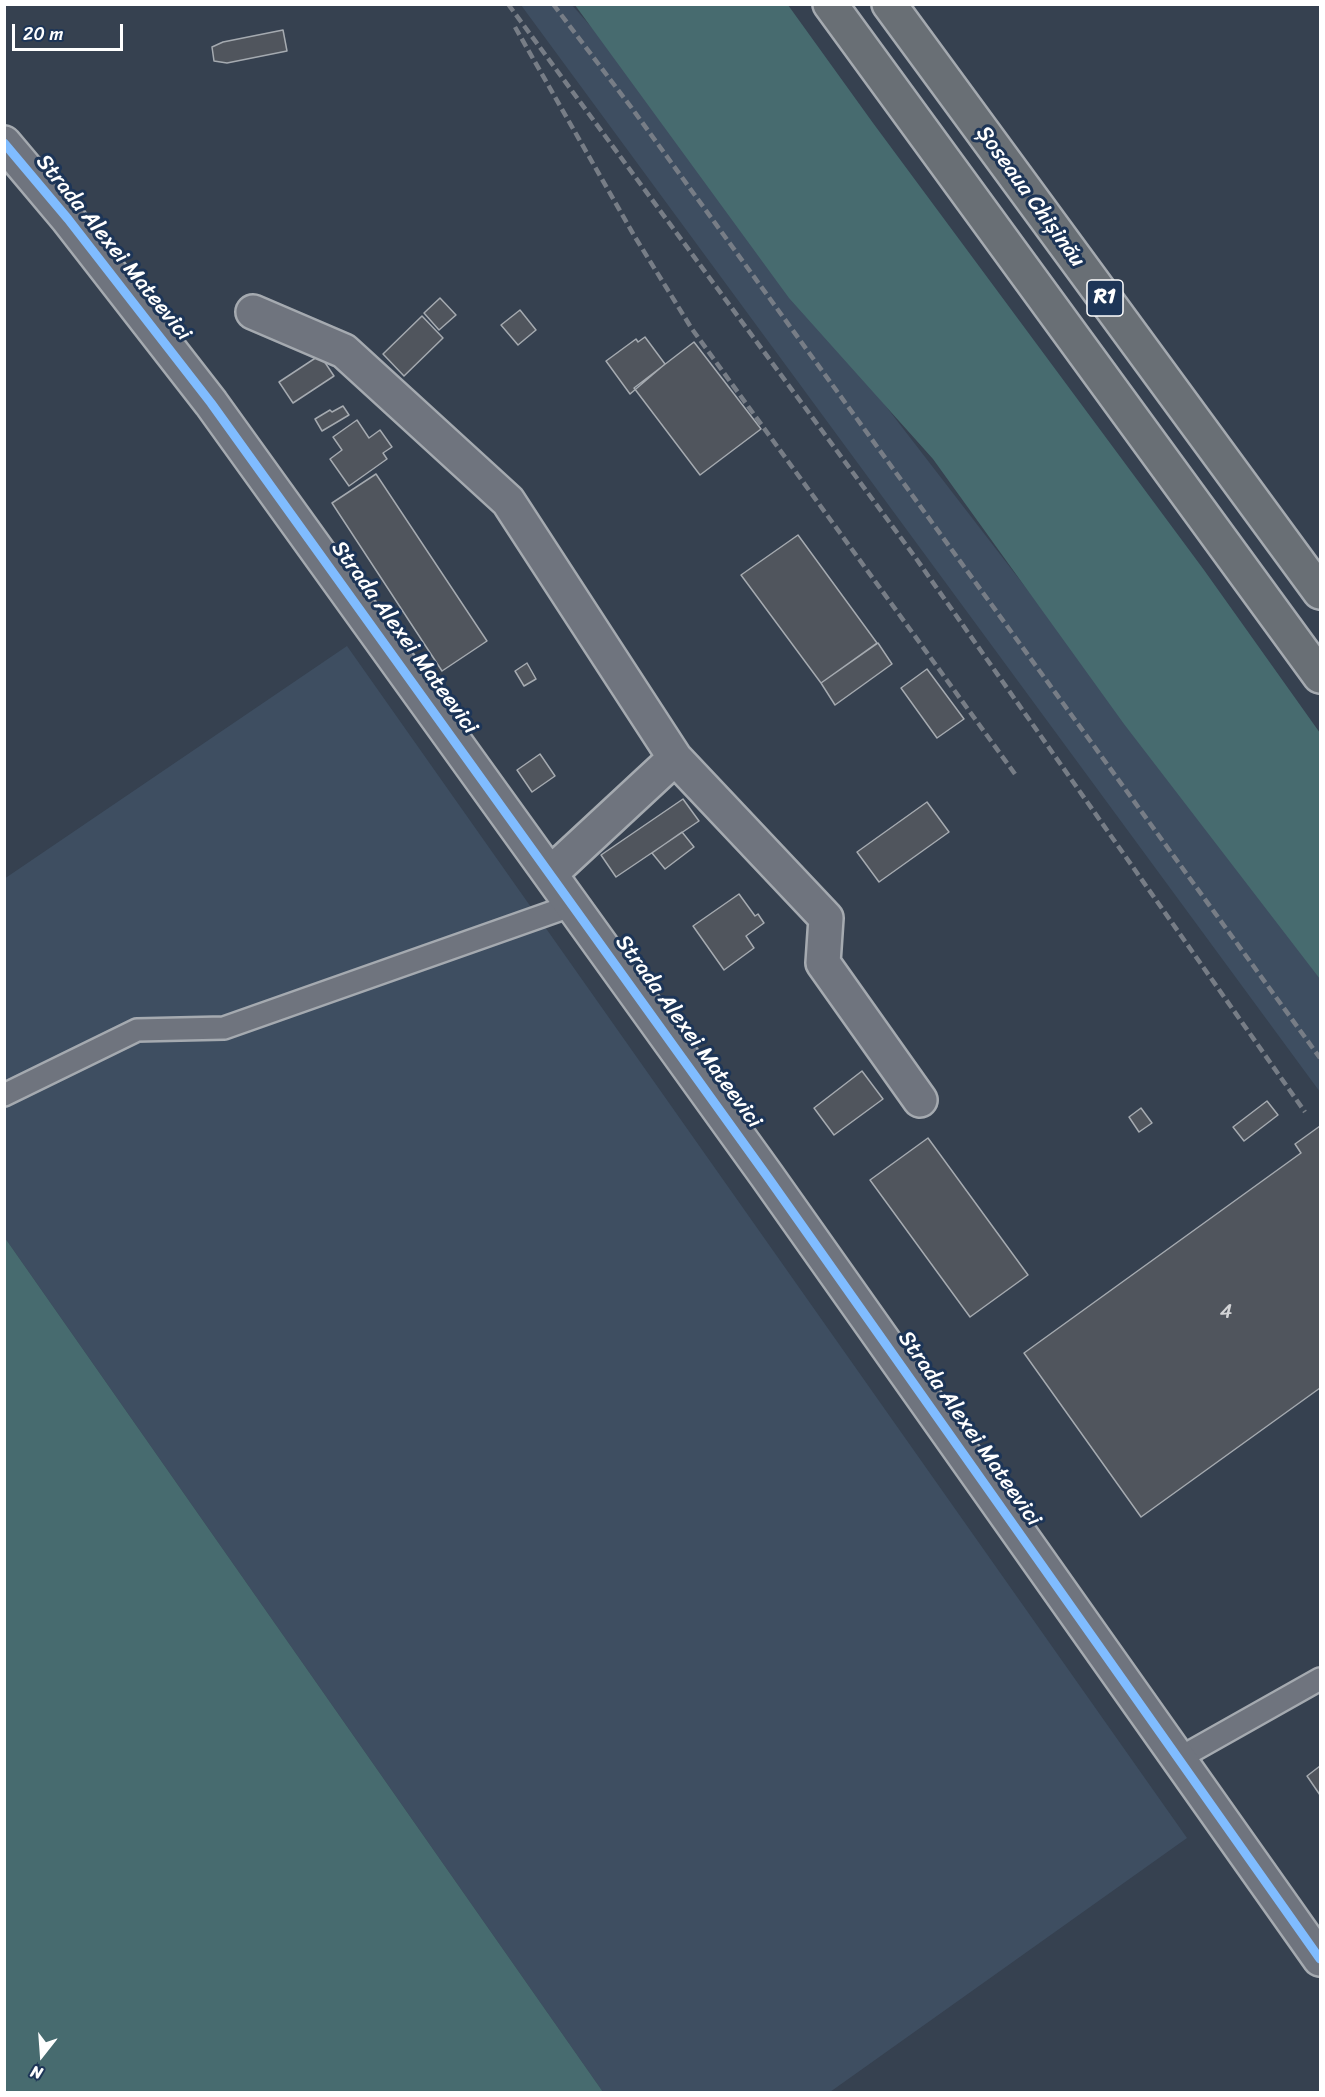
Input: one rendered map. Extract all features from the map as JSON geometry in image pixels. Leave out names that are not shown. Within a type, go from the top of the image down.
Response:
[{"type":"highway","points":[[830,4],[1320,676]]},
{"type":"highway","name":"Șoseaua Chișinău","points":[[889,4],[1320,592]]},
{"type":"street","name":"Strada Alexei Mateevici","points":[[4,143],[68,219],[211,403],[767,1176],[1320,1959]]},
{"type":"street","points":[[253,312],[344,351],[508,501],[675,758],[826,918],[823,963],[920,1100]]},
{"type":"street","points":[[550,874],[675,758]]},
{"type":"lane","points":[[4,1095],[137,1030],[224,1028],[573,905]]},
{"type":"lane","points":[[1178,1759],[1320,1678]]},
{"type":"shaded area","points":[[521,5],[572,5],[608,46],[1293,934],[1320,972],[1320,1092]]},
{"type":"shaded area","points":[[347,646],[1187,1838],[830,2092],[603,2092],[5,1238],[4,879]]},
{"type":"green space","points":[[575,5],[788,5],[1204,570],[1320,733],[1320,979],[1124,724],[933,459],[789,298]]},
{"type":"green space","points":[[5,1238],[603,2092],[5,2092]]},
{"type":"building","points":[[283,30],[287,51],[227,63],[214,61],[212,47],[223,42]]},
{"type":"building","points":[[440,298],[456,315],[439,330],[424,313]]},
{"type":"building","points":[[520,310],[536,330],[518,345],[501,325]]},
{"type":"building","points":[[422,316],[443,338],[404,376],[383,354]]},
{"type":"building","points":[[645,337],[665,364],[630,394],[606,361],[636,339],[638,342]]},
{"type":"building","points":[[694,342],[761,429],[700,475],[634,388]]},
{"type":"building","points":[[320,355],[334,376],[293,403],[279,382]]},
{"type":"building","points":[[343,406],[349,415],[322,431],[315,419],[330,410],[332,412]]},
{"type":"building","points":[[357,420],[369,438],[380,430],[392,447],[383,453],[387,459],[349,486],[330,459],[342,450],[333,437]]},
{"type":"building","points":[[376,474],[487,641],[442,671],[332,503]]},
{"type":"building","points":[[798,535],[877,643],[821,683],[741,575]]},
{"type":"building","points":[[878,643],[892,664],[835,705],[821,683]]},
{"type":"building","points":[[527,663],[536,679],[524,686],[515,671]]},
{"type":"building","points":[[927,669],[964,719],[937,738],[901,688]]},
{"type":"building","points":[[540,754],[555,776],[532,792],[517,770]]},
{"type":"building","points":[[683,799],[699,821],[616,877],[601,855]]},
{"type":"building","points":[[927,802],[949,832],[879,882],[857,852]]},
{"type":"building","points":[[682,832],[694,847],[665,869],[652,853]]},
{"type":"building","points":[[739,894],[755,916],[758,914],[764,923],[746,936],[754,948],[724,970],[693,926]]},
{"type":"building","points":[[862,1071],[883,1099],[834,1135],[814,1108]]},
{"type":"building","points":[[1267,1101],[1278,1115],[1244,1141],[1233,1127]]},
{"type":"building","points":[[1141,1108],[1152,1123],[1139,1132],[1129,1117]]},
{"type":"building","points":[[1320,1126],[1320,1388],[1141,1517],[1024,1353],[1301,1153],[1295,1144]]},
{"type":"building","points":[[928,1138],[1028,1275],[970,1317],[870,1180]]},
{"type":"building","points":[[1320,1766],[1320,1795],[1307,1776]]},
{"type":"railway","points":[[508,4],[915,557],[1305,1112]]},
{"type":"railway","points":[[553,4],[631,107],[1320,1058]]},
{"type":"railway","points":[[515,27],[635,237],[692,329],[1015,774]]},
{"type":"cycle path","points":[[4,143],[68,219],[211,403],[767,1176],[1320,1959]]}]
